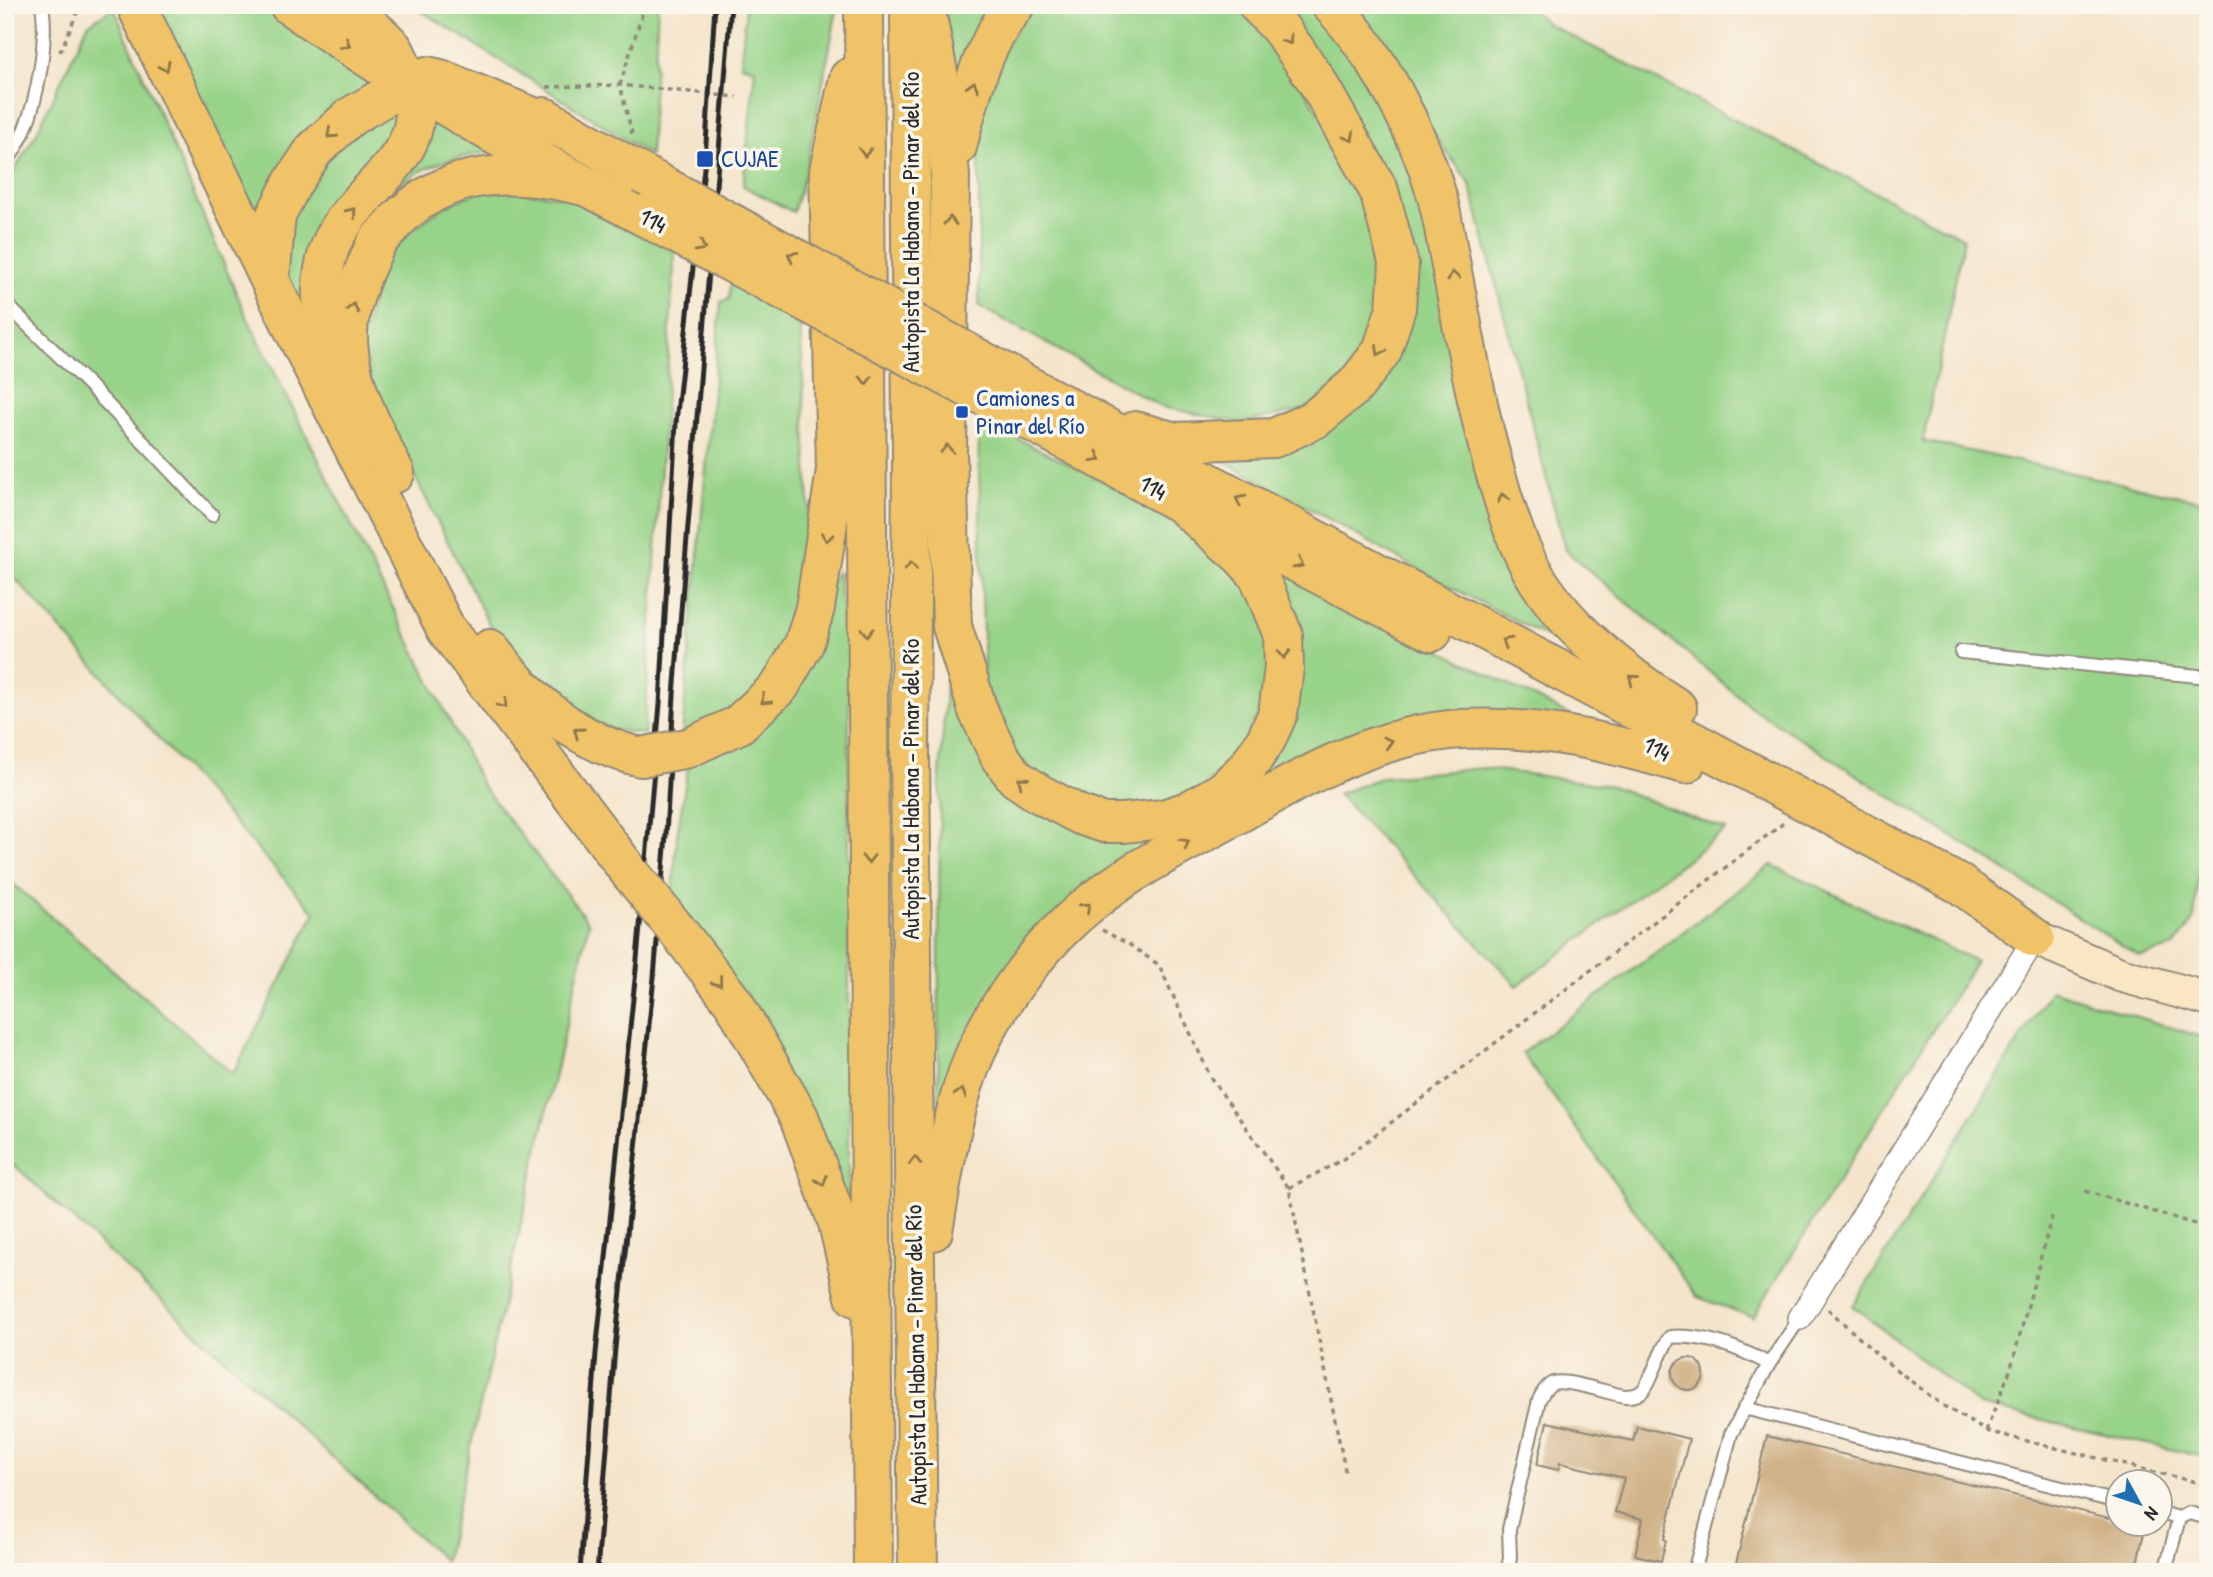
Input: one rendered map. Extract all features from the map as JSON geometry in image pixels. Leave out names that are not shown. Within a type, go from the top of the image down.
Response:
[{"type":"highway","points":[[136,5],[270,281],[446,629],[631,874],[734,1003],[799,1117],[838,1223],[873,1368]]},
{"type":"highway","name":"114","points":[[289,5],[408,83],[588,187],[1020,398],[1090,419],[1961,885],[2035,938]]},
{"type":"highway","points":[[345,5],[394,50],[408,83],[416,120],[407,146],[349,215],[333,240],[322,276],[320,306],[338,367],[385,453],[461,607],[495,656],[535,699],[585,737],[623,753],[641,757],[688,748],[738,725],[780,686],[804,644],[815,608],[836,470],[829,171],[864,8]]},
{"type":"highway","name":"114","points":[[362,5],[429,52],[642,174],[1020,398],[1180,503],[1583,709],[1985,924],[2035,938]]},
{"type":"highway","name":"Autopista La Habana - Pinar del Río","points":[[910,5],[910,752],[918,1572]]},
{"type":"highway","points":[[926,5],[944,104],[950,176],[947,517],[952,626],[978,711],[1000,757],[1016,778],[1060,805],[1104,823],[1163,819],[1188,811],[1223,791],[1237,780],[1252,760],[1266,740],[1278,713],[1284,668],[1283,635],[1258,575],[1242,556],[1180,503]]},
{"type":"highway","points":[[950,176],[974,78],[990,45],[1015,5]]},
{"type":"highway","points":[[1090,419],[1176,442],[1274,438],[1315,419],[1355,386],[1382,351],[1396,308],[1399,265],[1379,191],[1315,78],[1280,28],[1258,5]]},
{"type":"highway","points":[[1331,5],[1373,59],[1422,148],[1437,195],[1484,433],[1511,528],[1531,569],[1557,607],[1599,649],[1642,686],[1961,885]]},
{"type":"highway","name":"Autopista La Habana - Pinar del Río","points":[[864,8],[873,1572]]},
{"type":"highway","points":[[270,281],[276,215],[314,150],[350,117],[408,83],[427,76],[440,79],[567,131]]},
{"type":"highway","points":[[385,453],[355,383],[347,332],[358,285],[378,241],[410,207],[430,193],[466,179],[513,175],[554,178],[588,187]]},
{"type":"highway","points":[[836,470],[866,547]]},
{"type":"highway","points":[[910,752],[947,517]]},
{"type":"highway","points":[[917,1329],[949,1138],[962,1089],[979,1045],[1020,979],[1053,938],[1090,903],[1125,877],[1314,771],[1381,743],[1422,734],[1463,729],[1544,732],[1601,740],[1685,764]]},
{"type":"main road","name":"114","points":[[2035,938],[2121,975],[2208,999]]},
{"type":"street","points":[[1800,1318],[2035,938]]},
{"type":"lane","points":[[5,164],[24,131],[38,78],[45,23],[42,5]]},
{"type":"lane","points":[[5,303],[90,386],[212,515]]},
{"type":"lane","points":[[1961,652],[2208,677]]},
{"type":"lane","points":[[1694,1572],[1731,1434],[1769,1364],[1800,1318]]},
{"type":"lane","points":[[1507,1572],[1510,1558],[1509,1528],[1539,1400],[1546,1388],[1565,1383],[1624,1396],[1634,1395],[1643,1391],[1662,1348],[1670,1337],[1685,1336],[1731,1346],[1769,1364]]},
{"type":"lane","points":[[1744,1408],[2104,1499]]},
{"type":"lane","points":[[2174,1517],[2179,1518],[2189,1513],[2208,1518]]},
{"type":"lane","points":[[2165,1572],[2179,1518]]},
{"type":"path","points":[[38,78],[58,56],[78,13],[86,5]]},
{"type":"path","points":[[642,174],[620,85],[645,5]]},
{"type":"path","points":[[544,87],[620,85],[737,97]]},
{"type":"path","points":[[1289,1188],[1342,1160],[1789,819]]},
{"type":"path","points":[[1076,916],[1130,945],[1159,965],[1210,1078],[1289,1188],[1346,1475]]},
{"type":"path","points":[[2085,1191],[2208,1228]]},
{"type":"path","points":[[1986,1431],[2011,1368],[2052,1216]]},
{"type":"path","points":[[1813,1296],[1880,1357],[1942,1405],[1986,1431],[2208,1485]]},
{"type":"green space","points":[[154,5],[272,5],[383,82],[259,222]]},
{"type":"green space","points":[[412,5],[658,5],[650,155]]},
{"type":"green space","points":[[746,5],[838,5],[805,174],[793,212],[743,186],[755,69],[741,65]]},
{"type":"green space","points":[[944,5],[997,5],[959,106]]},
{"type":"green space","points":[[1034,5],[1234,5],[1281,47],[1372,206],[1384,257],[1383,313],[1356,367],[1308,409],[1241,423],[1162,407],[979,306],[979,127],[997,57]]},
{"type":"green space","points":[[1272,5],[1313,5],[1341,37],[1406,152],[1433,239],[1497,527],[1591,660],[1445,584],[1195,445],[1319,433],[1413,302]]},
{"type":"green space","points":[[1339,5],[1527,5],[1546,23],[1964,238],[1923,441],[2208,502],[2208,780],[2194,920],[2174,947],[2140,957],[1751,707],[1565,550],[1470,184]]},
{"type":"green space","points":[[114,8],[244,311],[482,785],[589,923],[445,1561],[14,1165],[5,1175],[5,877],[233,1074],[315,913],[5,567],[5,187],[36,134],[88,24]]},
{"type":"green space","points":[[401,106],[393,137],[361,178],[315,342],[281,275],[287,222],[339,140]]},
{"type":"green space","points":[[426,111],[499,150],[443,162],[412,176],[387,199],[348,249]]},
{"type":"green space","points":[[486,188],[578,198],[675,250],[644,734],[615,730],[583,717],[532,683],[489,624],[377,401],[361,345],[382,263],[410,231],[445,206]]},
{"type":"green space","points":[[731,281],[800,319],[810,526],[798,606],[783,650],[766,680],[739,707],[682,734],[721,302],[729,299]]},
{"type":"green space","points":[[978,419],[1101,480],[1226,555],[1256,593],[1271,645],[1269,695],[1233,760],[1199,789],[1145,811],[1106,809],[1052,790],[1011,750],[984,682]]},
{"type":"green space","points":[[1262,561],[1593,727],[1427,722],[1096,884],[938,1130],[940,776],[948,655],[1014,789],[1173,829],[1285,728]]},
{"type":"green space","points":[[837,571],[849,655],[849,1211],[672,900],[677,836],[689,761],[732,746]]},
{"type":"green space","points":[[1483,768],[1612,786],[1726,830],[1517,986],[1338,794],[1383,777]]},
{"type":"green space","points":[[1772,865],[1976,961],[1753,1317],[1697,1297],[1522,1053]]},
{"type":"green space","points":[[2051,990],[2208,1039],[2208,1458],[1979,1405],[1853,1306]]},
{"type":"building","points":[[1688,1358],[1699,1363],[1704,1374],[1699,1385],[1688,1390],[1677,1385],[1672,1374],[1677,1363]]},
{"type":"building","points":[[1547,1422],[1633,1441],[1637,1426],[1689,1439],[1661,1561],[1635,1555],[1643,1519],[1615,1512],[1624,1478],[1560,1463],[1558,1470],[1537,1465]]},
{"type":"building","points":[[1767,1436],[2104,1517],[2104,1538],[2143,1538],[2135,1572],[1734,1572]]},
{"type":"railway","points":[[580,1572],[596,1353],[636,970],[660,704],[676,422],[705,159],[715,5]]},
{"type":"railway","points":[[597,1572],[615,1348],[654,977],[674,695],[731,5]]},
{"type":"place","name":"CUJAE","points":[[705,159]]},
{"type":"place","name":"Camiones a Pinar del Río","points":[[962,412]]}]
